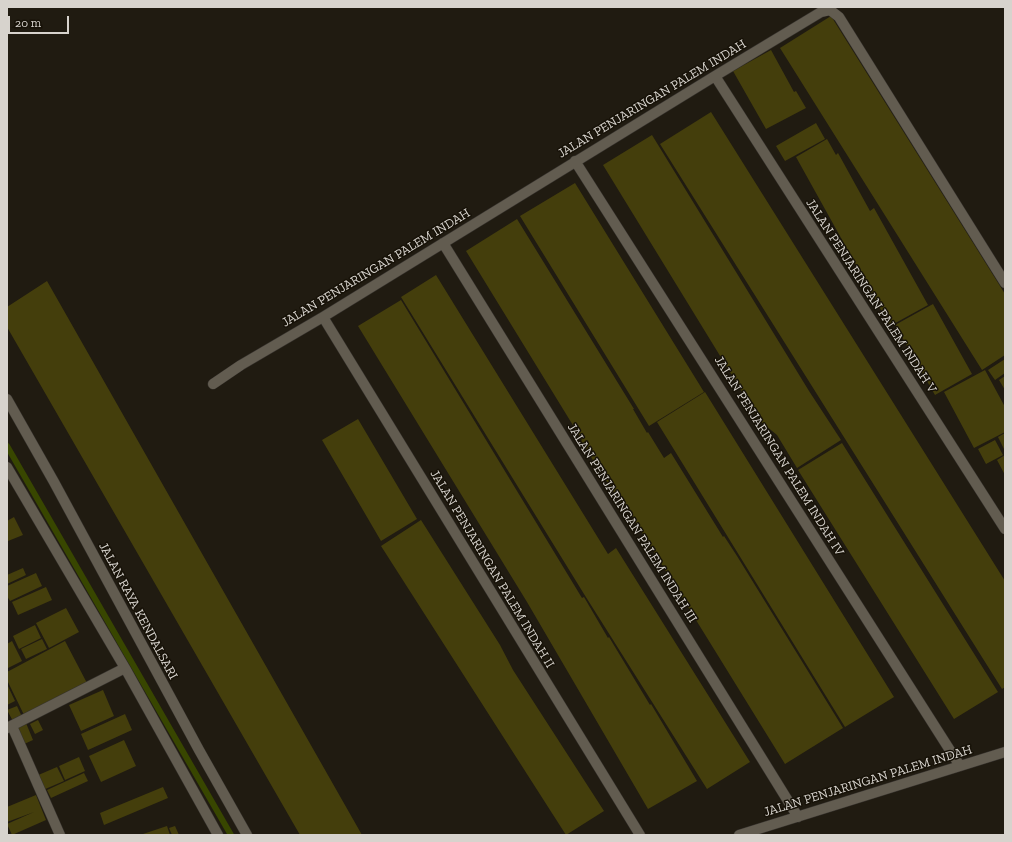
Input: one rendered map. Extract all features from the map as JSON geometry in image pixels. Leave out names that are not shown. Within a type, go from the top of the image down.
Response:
[{"type":"street","name":"JALAN PENJARINGAN PALEM INDAH","points":[[213,384],[241,365],[323,317],[715,76],[821,12],[830,10],[839,17],[1005,283]]},
{"type":"street","name":"JALAN PENJARINGAN PALEM INDAH V","points":[[715,76],[1005,529]]},
{"type":"street","name":"JALAN PENJARINGAN PALEM INDAH IV","points":[[575,161],[960,766]]},
{"type":"street","name":"JALAN PENJARINGAN PALEM INDAH III","points":[[443,243],[798,817]]},
{"type":"street","name":"JALAN PENJARINGAN PALEM INDAH II","points":[[323,317],[640,835]]},
{"type":"street","name":"JALAN RAYA KENDALSARI","points":[[7,399],[247,835]]},
{"type":"street","points":[[7,467],[125,668],[218,835]]},
{"type":"street","points":[[60,835],[10,727],[125,668]]},
{"type":"street","name":"JALAN PENJARINGAN PALEM INDAH","points":[[739,835],[1005,752]]},
{"type":"building","points":[[831,16],[1005,294],[1005,355],[982,370],[780,48]]},
{"type":"building","points":[[771,50],[794,92],[796,91],[806,108],[766,129],[733,71]]},
{"type":"building","points":[[711,112],[1005,581],[1005,687],[1002,689],[660,144]]},
{"type":"building","points":[[816,123],[825,139],[785,161],[776,146]]},
{"type":"building","points":[[652,135],[809,391],[841,440],[797,468],[777,435],[760,421],[603,165]]},
{"type":"building","points":[[827,139],[836,155],[838,153],[870,211],[874,208],[928,305],[890,326],[796,157]]},
{"type":"building","points":[[575,183],[704,392],[649,426],[520,216]]},
{"type":"building","points":[[517,219],[634,409],[647,433],[648,432],[664,458],[671,453],[723,537],[724,536],[737,556],[843,728],[785,764],[628,510],[626,511],[581,441],[582,440],[466,251]]},
{"type":"building","points":[[436,275],[608,554],[616,548],[750,762],[707,789],[584,594],[401,297]]},
{"type":"building","points":[[47,281],[362,835],[300,835],[7,327],[7,307]]},
{"type":"building","points":[[401,300],[582,598],[584,597],[697,781],[648,809],[527,602],[358,326]]},
{"type":"building","points":[[933,304],[972,374],[935,395],[895,325]]},
{"type":"building","points":[[1005,359],[1005,373],[995,380],[988,370]]},
{"type":"building","points":[[985,370],[1005,407],[1005,432],[974,448],[944,392]]},
{"type":"building","points":[[1005,376],[1005,390],[999,380]]},
{"type":"building","points":[[705,392],[894,697],[845,727],[657,422]]},
{"type":"building","points":[[358,419],[417,519],[381,541],[322,440]]},
{"type":"building","points":[[1005,433],[1005,451],[998,437]]},
{"type":"building","points":[[995,440],[1003,455],[986,464],[978,449]]},
{"type":"building","points":[[842,443],[998,692],[954,719],[798,470]]},
{"type":"building","points":[[1005,455],[1005,475],[997,460]]},
{"type":"building","points":[[14,517],[23,535],[8,541],[7,521]]},
{"type":"building","points":[[421,520],[500,645],[513,670],[604,811],[566,835],[381,546]]},
{"type":"building","points":[[23,568],[26,575],[7,584],[7,575]]},
{"type":"building","points":[[36,573],[42,586],[10,601],[7,596],[7,586]]},
{"type":"building","points":[[46,587],[52,600],[18,615],[12,602]]},
{"type":"building","points":[[66,608],[79,632],[49,648],[36,623]]},
{"type":"building","points":[[35,625],[41,638],[19,649],[13,636]]},
{"type":"building","points":[[42,639],[47,649],[26,659],[21,649]]},
{"type":"building","points":[[12,641],[22,661],[8,668],[7,644]]},
{"type":"building","points":[[65,641],[88,685],[25,717],[7,680],[7,672]]},
{"type":"building","points":[[7,684],[15,701],[7,705]]},
{"type":"building","points":[[103,690],[114,716],[81,731],[69,705]]},
{"type":"building","points":[[17,706],[23,719],[14,723],[7,710]]},
{"type":"building","points":[[125,714],[132,730],[88,750],[81,734]]},
{"type":"building","points":[[38,720],[43,730],[35,734],[30,724]]},
{"type":"building","points":[[26,723],[33,740],[22,745],[14,728]]},
{"type":"building","points":[[124,740],[136,766],[101,782],[89,756]]},
{"type":"building","points":[[79,757],[85,771],[65,780],[59,766]]},
{"type":"building","points":[[57,767],[64,781],[43,790],[36,776]]},
{"type":"building","points":[[84,773],[88,781],[51,798],[47,790]]},
{"type":"building","points":[[163,787],[168,798],[104,825],[100,813]]},
{"type":"building","points":[[36,795],[46,820],[12,835],[7,824],[34,812],[7,822],[7,807]]},
{"type":"building","points":[[167,826],[170,835],[140,835]]},
{"type":"building","points":[[175,826],[179,835],[172,835],[169,828]]},
{"type":"waterway","points":[[7,446],[231,835]]}]
